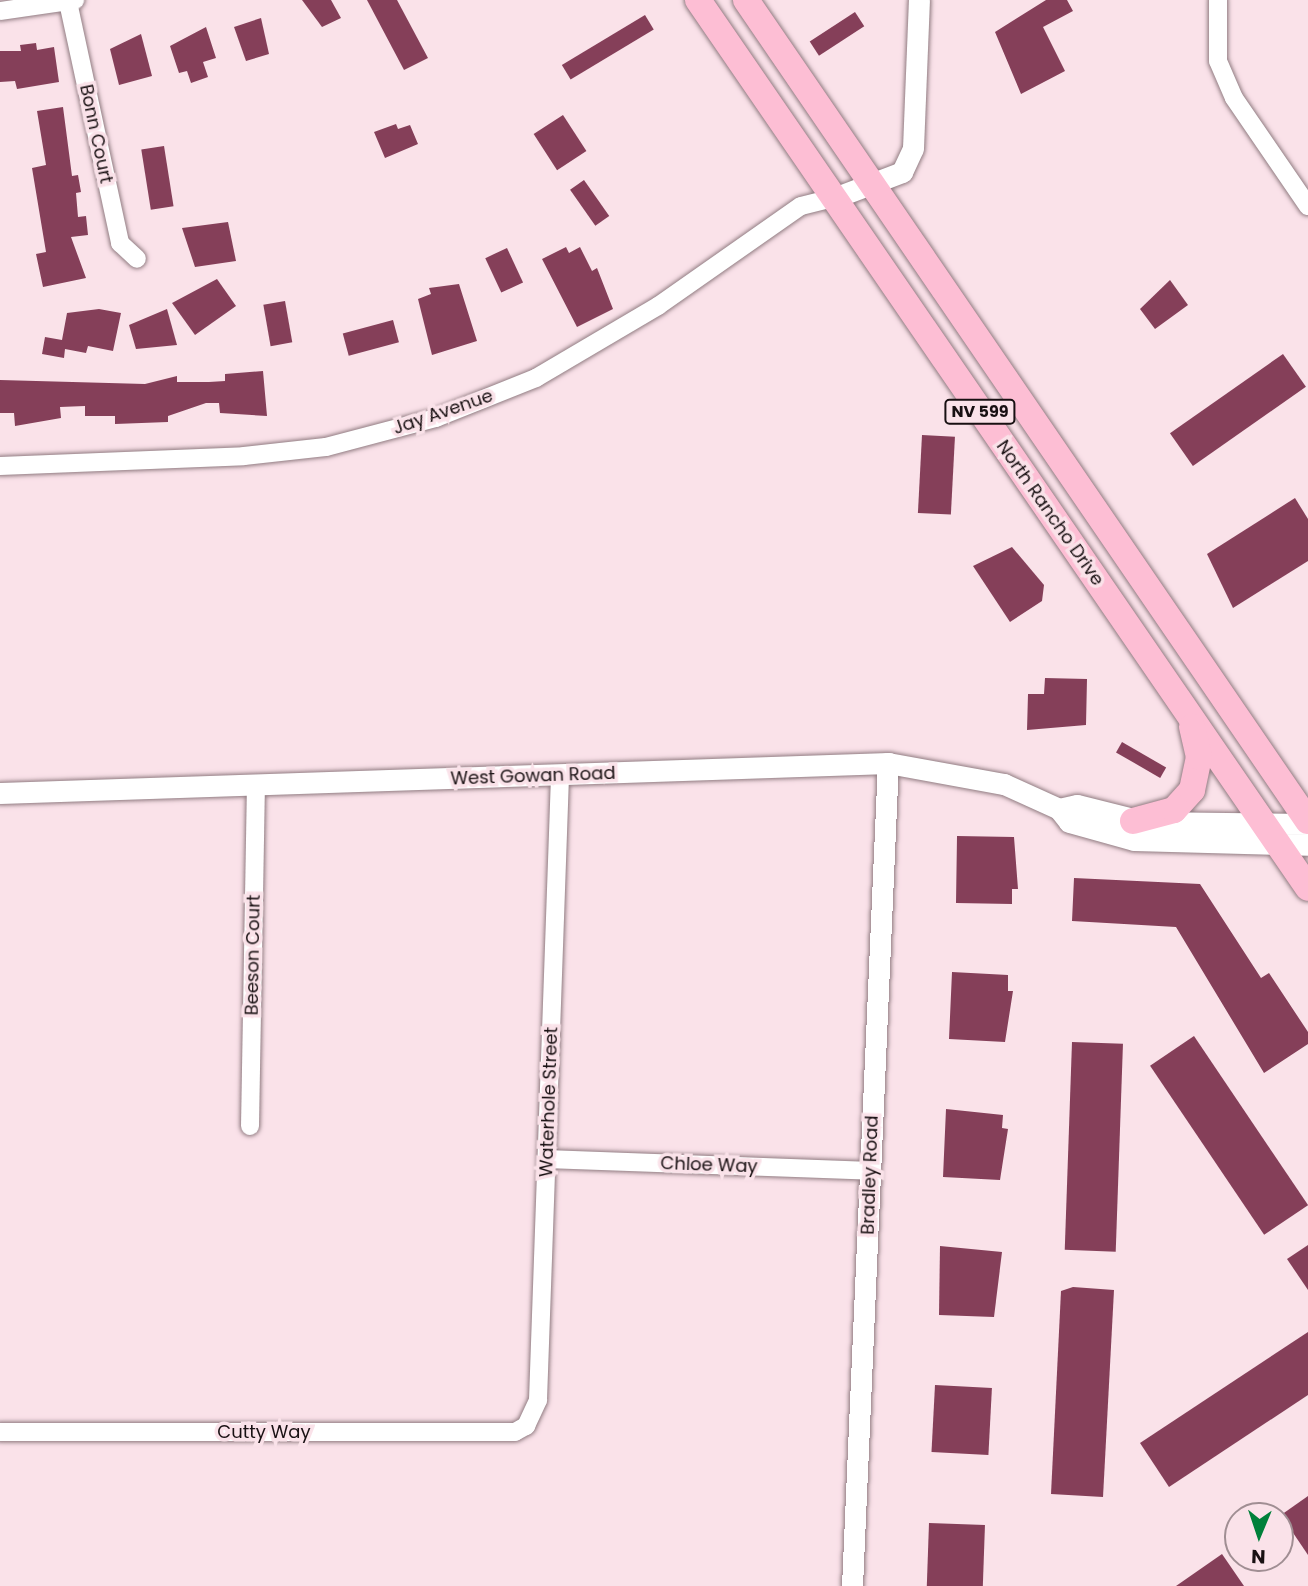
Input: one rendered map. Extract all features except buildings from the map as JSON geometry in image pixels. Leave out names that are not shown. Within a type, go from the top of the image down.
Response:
[{"type":"main road","name":"North Rancho Drive","points":[[698,0],[1308,888]]},
{"type":"main road","name":"NV 599","points":[[746,0],[1308,823]]},
{"type":"main road","points":[[1133,821],[1174,810],[1192,790],[1199,757],[1191,718]]},
{"type":"street","points":[[834,198],[874,188],[902,172],[913,148],[919,0]]},
{"type":"street","points":[[1218,0],[1218,61],[1234,99],[1308,206]]},
{"type":"street","points":[[0,11],[71,1]]},
{"type":"street","name":"Bonn Court","points":[[71,1],[120,243],[137,259]]},
{"type":"street","name":"Jay Avenue","points":[[0,466],[244,456],[327,447],[436,418],[536,378],[658,306],[801,206],[834,198]]},
{"type":"street","name":"West Gowan Road","points":[[0,793],[888,764],[1003,784],[1059,809],[1069,822],[1134,840],[1308,845]]},
{"type":"street","name":"Bradley Road","points":[[852,1586],[888,764]]},
{"type":"street","name":"Waterhole Street","points":[[526,1426],[538,1400],[560,775]]},
{"type":"street","name":"Beeson Court","points":[[250,1126],[256,784]]},
{"type":"street","name":"West Gowan Road","points":[[1059,809],[1077,805],[1133,821],[1308,823]]},
{"type":"street","name":"Chloe Way","points":[[548,1159],[870,1171]]},
{"type":"street","name":"Cutty Way","points":[[0,1432],[515,1432],[526,1426]]}]
